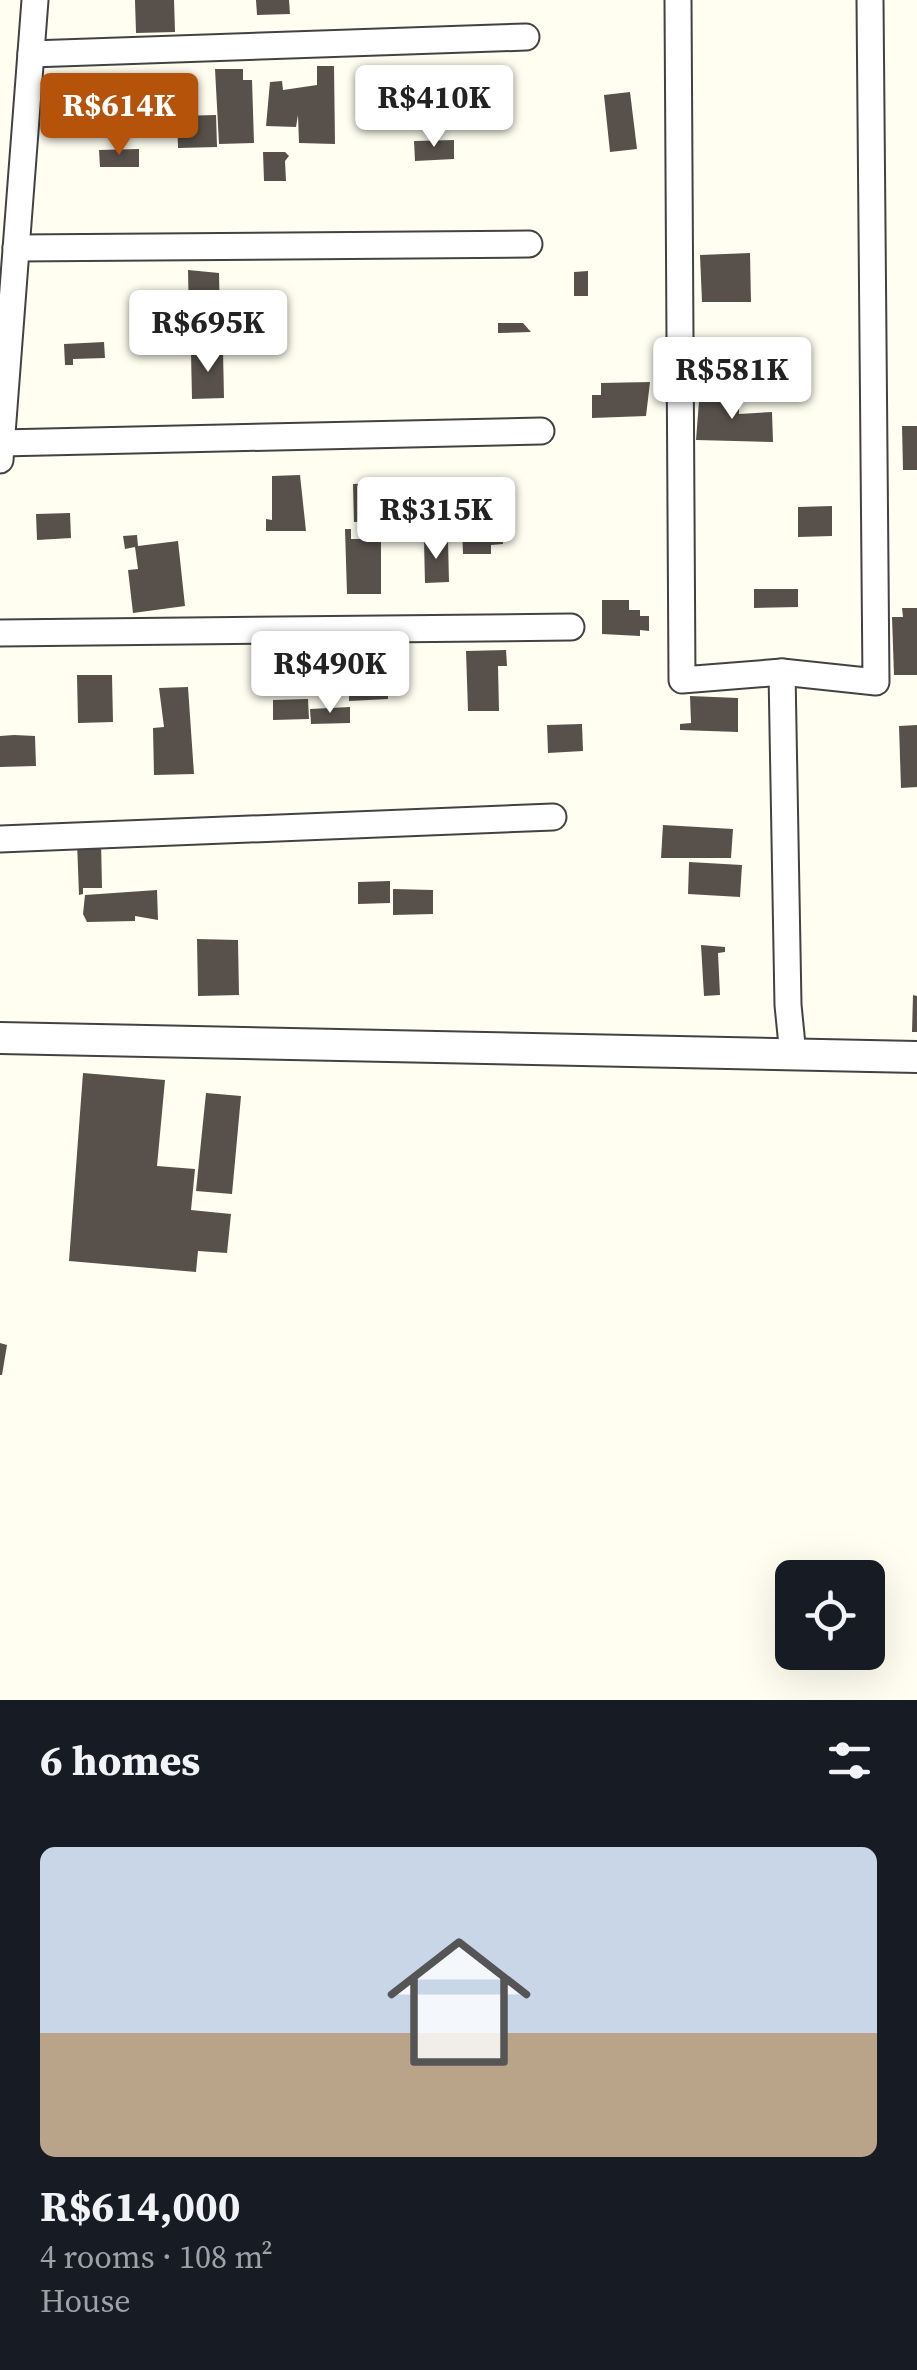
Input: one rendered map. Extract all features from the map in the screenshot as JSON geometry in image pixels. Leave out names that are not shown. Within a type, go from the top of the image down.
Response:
[{"type":"street","points":[[0,460],[35,0]]},
{"type":"street","points":[[678,0],[682,680],[782,672],[876,682],[870,0]]},
{"type":"street","points":[[31,54],[526,37]]},
{"type":"street","points":[[16,248],[529,244]]},
{"type":"street","points":[[1,443],[540,431]]},
{"type":"street","points":[[0,633],[571,626]]},
{"type":"street","points":[[782,672],[788,1005],[793,1055]]},
{"type":"street","points":[[0,839],[553,817]]},
{"type":"street","points":[[0,1038],[917,1057]]},
{"type":"building","points":[[135,0],[174,0],[175,32],[136,33]]},
{"type":"building","points":[[256,0],[289,0],[290,14],[257,15]]},
{"type":"building","points":[[317,66],[334,66],[335,144],[299,143],[298,115],[296,127],[266,126],[270,82],[282,81],[283,90],[317,85]]},
{"type":"building","points":[[215,69],[243,69],[243,80],[252,80],[254,143],[219,144]]},
{"type":"building","points":[[630,92],[637,149],[610,152],[604,95]]},
{"type":"building","points":[[216,115],[217,147],[178,148],[177,116]]},
{"type":"building","points":[[454,140],[454,159],[415,161],[414,141]]},
{"type":"building","points":[[139,149],[139,167],[100,167],[99,150]]},
{"type":"building","points":[[263,152],[285,152],[289,156],[285,161],[286,181],[264,181]]},
{"type":"building","points":[[750,253],[751,302],[702,302],[700,255]]},
{"type":"building","points":[[188,270],[219,273],[220,321],[189,322]]},
{"type":"building","points":[[588,271],[588,296],[574,296],[574,272]]},
{"type":"building","points":[[498,323],[523,323],[531,332],[498,333]]},
{"type":"building","points":[[104,342],[105,358],[73,359],[73,365],[65,365],[64,344]]},
{"type":"building","points":[[223,351],[224,398],[192,399],[191,352]]},
{"type":"building","points":[[650,382],[646,416],[592,418],[592,395],[601,395],[601,383]]},
{"type":"building","points":[[739,395],[739,414],[772,412],[773,442],[696,440],[699,401]]},
{"type":"building","points":[[902,426],[917,426],[917,470],[903,470]]},
{"type":"building","points":[[300,475],[306,531],[266,531],[266,519],[272,520],[272,476]]},
{"type":"building","points":[[379,483],[379,521],[354,522],[353,484]]},
{"type":"building","points":[[832,506],[832,536],[798,537],[798,507]]},
{"type":"building","points":[[70,513],[71,538],[37,540],[36,514]]},
{"type":"building","points":[[502,526],[503,544],[491,545],[491,554],[463,554],[462,528]]},
{"type":"building","points":[[345,529],[351,529],[351,539],[381,539],[381,594],[347,594]]},
{"type":"building","points":[[137,535],[138,546],[178,541],[185,606],[133,613],[128,570],[138,569],[135,547],[125,549],[123,536]]},
{"type":"building","points":[[424,541],[448,541],[449,582],[425,583]]},
{"type":"building","points":[[754,589],[798,589],[798,607],[754,608]]},
{"type":"building","points":[[602,600],[629,600],[629,610],[640,610],[640,616],[649,616],[649,631],[640,630],[640,636],[602,634]]},
{"type":"building","points":[[902,608],[917,608],[917,675],[894,675],[892,617],[903,617]]},
{"type":"building","points":[[387,641],[387,647],[368,647],[367,655],[387,650],[388,699],[349,701],[349,642]]},
{"type":"building","points":[[506,650],[507,666],[498,666],[499,711],[468,711],[466,651]]},
{"type":"building","points":[[77,675],[112,675],[113,722],[78,723]]},
{"type":"building","points":[[188,687],[194,774],[154,775],[153,728],[164,727],[159,688]]},
{"type":"building","points":[[690,696],[738,698],[738,732],[680,730],[680,724],[691,723]]},
{"type":"building","points":[[308,699],[309,719],[273,720],[273,700]]},
{"type":"building","points":[[350,707],[350,723],[311,724],[310,709]]},
{"type":"building","points":[[582,724],[583,751],[548,753],[547,725]]},
{"type":"building","points":[[917,725],[917,787],[901,788],[899,726]]},
{"type":"building","points":[[0,736],[35,736],[36,766],[0,767]]},
{"type":"building","points":[[663,825],[733,829],[731,858],[661,858]]},
{"type":"building","points":[[101,841],[102,888],[83,888],[79,895],[77,842]]},
{"type":"building","points":[[689,862],[742,865],[740,897],[688,894]]},
{"type":"building","points":[[390,881],[390,903],[358,904],[358,882]]},
{"type":"building","points":[[393,889],[433,890],[433,914],[393,915]]},
{"type":"building","points":[[157,890],[158,920],[135,916],[135,921],[87,922],[83,914],[85,895]]},
{"type":"building","points":[[197,939],[238,940],[239,995],[198,996]]},
{"type":"building","points":[[701,945],[725,947],[725,952],[718,953],[720,995],[704,996]]},
{"type":"building","points":[[913,995],[917,996],[917,1032],[912,1032]]},
{"type":"building","points":[[83,1073],[165,1080],[157,1166],[195,1169],[191,1210],[231,1214],[227,1253],[198,1251],[196,1272],[69,1261]]},
{"type":"building","points":[[206,1093],[241,1096],[232,1194],[196,1191]]},
{"type":"building","points":[[0,1343],[7,1345],[2,1375],[0,1375]]}]
